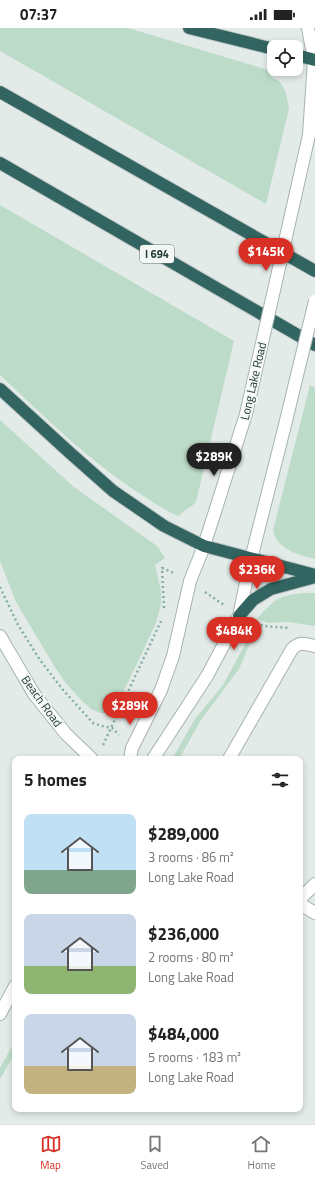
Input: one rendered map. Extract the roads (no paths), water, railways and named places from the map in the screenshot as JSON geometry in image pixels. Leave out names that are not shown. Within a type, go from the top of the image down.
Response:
[{"type":"highway","points":[[189,28],[267,47]]},
{"type":"highway","points":[[303,57],[314,60]]},
{"type":"highway","points":[[0,92],[315,271]]},
{"type":"highway","name":"I 694","points":[[0,163],[315,345]]},
{"type":"highway","points":[[0,389],[113,491],[164,526],[204,546],[315,576]]},
{"type":"highway","points":[[239,616],[253,600],[271,589],[315,576]]},
{"type":"street","name":"Long Lake Road","points":[[131,756],[132,748],[161,690],[173,656],[190,581],[204,546],[246,414],[309,135],[314,60],[308,28]]},
{"type":"street","points":[[155,756],[207,676],[239,616],[251,558],[315,301]]},
{"type":"street","name":"Beach Road","points":[[0,636],[34,694],[66,734],[89,756]]},
{"type":"street","points":[[232,756],[292,649],[297,644],[315,646]]},
{"type":"street","points":[[303,897],[315,884]]},
{"type":"street","points":[[303,906],[315,913]]},
{"type":"street","points":[[0,1014],[12,992]]}]
